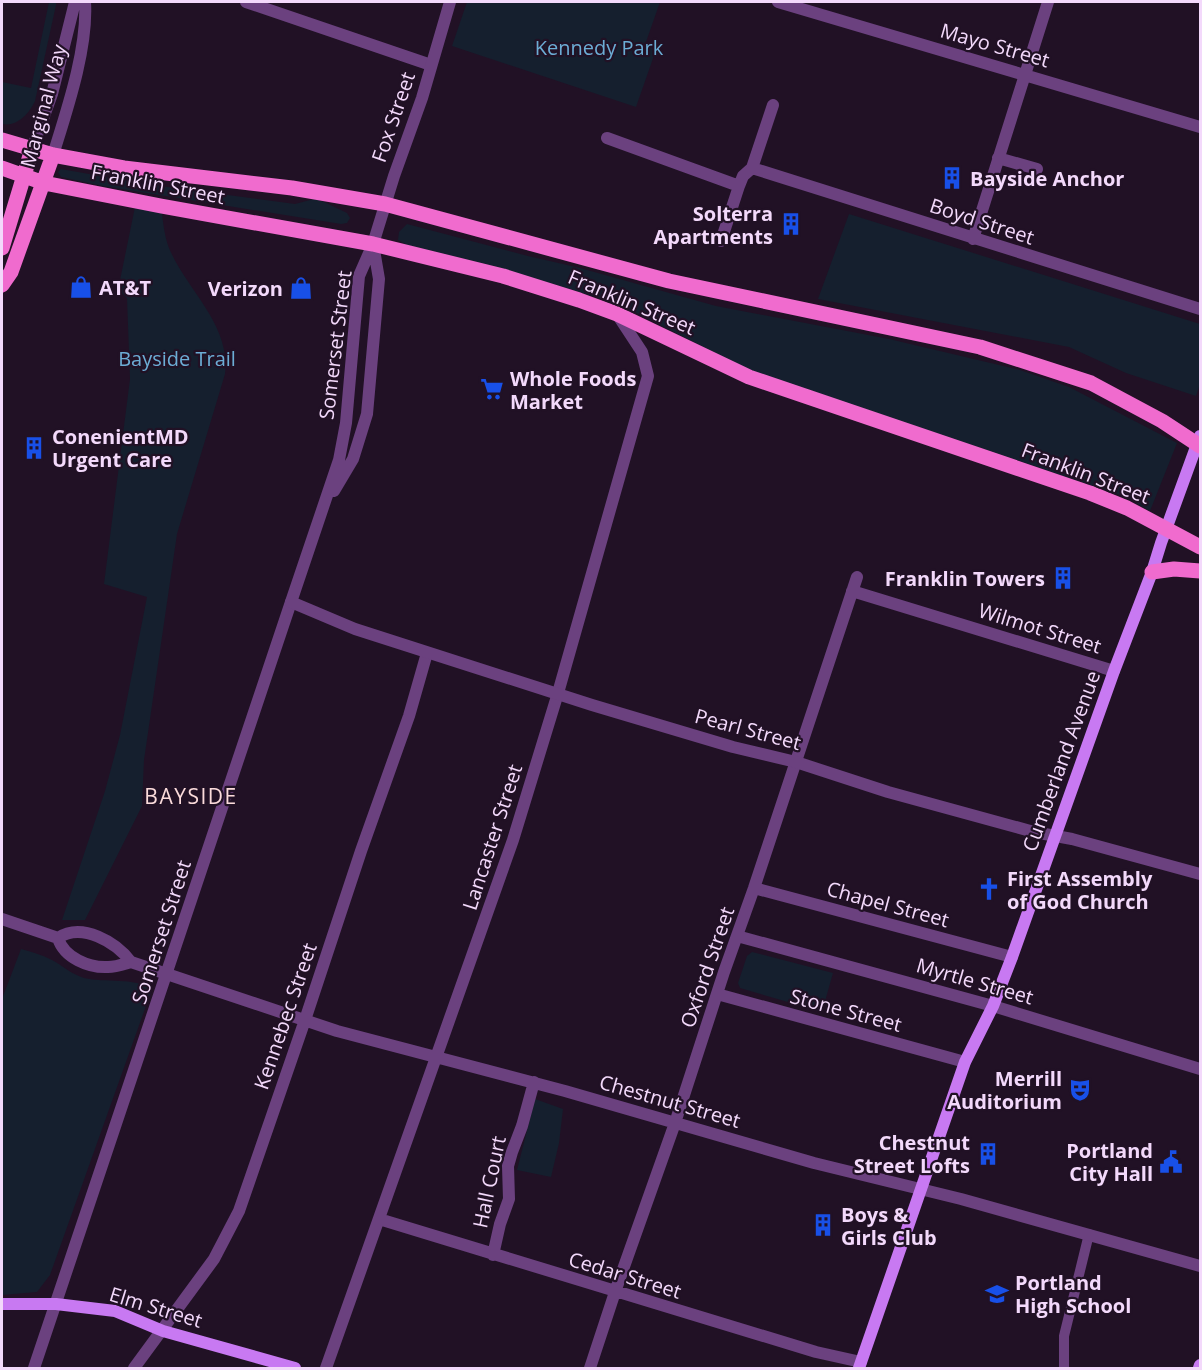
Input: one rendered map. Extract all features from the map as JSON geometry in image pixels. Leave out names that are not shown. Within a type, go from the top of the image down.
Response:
[{"type":"main road","name":"Franklin Street","points":[[2,140],[53,155],[123,168],[292,188],[385,204],[669,281],[980,347],[1091,383],[1200,442]]},
{"type":"main road","name":"Marginal Way","points":[[2,248],[32,149]]},
{"type":"main road","name":"Marginal Way","points":[[2,285],[11,272],[53,155]]},
{"type":"main road","name":"Franklin Street","points":[[2,168],[44,183],[373,244],[503,276],[617,314],[749,377],[1090,493],[1167,527],[1200,547]]},
{"type":"main road","name":"Cumberland Avenue","points":[[860,1365],[965,1062],[993,1006],[1012,957],[1114,671],[1200,442]]},
{"type":"main road","points":[[1152,572],[1174,569],[1200,571]]},
{"type":"main road","name":"Elm Street","points":[[2,1304],[56,1304],[115,1311],[163,1331],[295,1368]]},
{"type":"street","name":"Marginal Way","points":[[32,149],[52,94],[75,2]]},
{"type":"street","name":"Marginal Way","points":[[53,155],[81,48],[86,16],[85,2]]},
{"type":"street","points":[[246,2],[432,64]]},
{"type":"street","name":"Fox Street","points":[[373,244],[422,98],[450,2]]},
{"type":"street","name":"Mayo Street","points":[[778,2],[1200,127]]},
{"type":"street","points":[[973,239],[1048,2]]},
{"type":"street","points":[[721,241],[743,176],[752,168],[773,105]]},
{"type":"street","points":[[607,138],[739,186]]},
{"type":"street","points":[[998,158],[1037,169]]},
{"type":"street","name":"Boyd Street","points":[[752,168],[1200,309]]},
{"type":"street","name":"Somerset Street","points":[[324,507],[353,459],[367,414],[379,279],[373,244]]},
{"type":"street","name":"Somerset Street","points":[[34,1368],[339,460],[346,423],[359,276],[373,244]]},
{"type":"street","name":"Lancaster Street","points":[[326,1368],[498,883],[558,693],[648,376],[642,352],[617,314]]},
{"type":"street","name":"Oxford Street","points":[[590,1368],[675,1123],[858,577]]},
{"type":"street","name":"Wilmot Street","points":[[852,591],[1114,671]]},
{"type":"street","name":"Pearl Street","points":[[291,602],[356,629],[427,653],[733,747],[796,762],[888,792],[1200,874]]},
{"type":"street","name":"Kennebec Street","points":[[134,1368],[214,1259],[238,1210],[409,716],[427,653]]},
{"type":"street","name":"Chapel Street","points":[[754,888],[1012,957]]},
{"type":"street","name":"Chestnut Street","points":[[2,919],[58,938],[72,932],[98,936],[116,945],[131,962],[337,1031],[534,1082],[814,1163],[921,1189],[1200,1266]]},
{"type":"street","name":"Myrtle Street","points":[[738,936],[993,1006],[1200,1070]]},
{"type":"street","name":"Chestnut Street","points":[[58,938],[66,953],[84,963],[107,968],[131,962]]},
{"type":"street","name":"Stone Street","points":[[717,994],[965,1062]]},
{"type":"street","name":"Hall Court","points":[[493,1255],[509,1198],[508,1166],[534,1082]]},
{"type":"street","name":"Cedar Street","points":[[379,1219],[860,1365]]},
{"type":"street","points":[[1064,1368],[1064,1336],[1089,1234]]},
{"type":"green space","points":[[49,2],[56,2],[56,5],[35,101],[22,118],[13,124],[2,124],[2,82],[31,88]]},
{"type":"green space","name":"Kennedy Park","points":[[467,2],[660,2],[646,42],[657,47],[636,107],[452,46]]},
{"type":"green space","points":[[61,169],[145,184],[295,204],[314,199],[347,213],[350,218],[347,223],[341,224],[103,186],[61,177],[58,172]]},
{"type":"green space","name":"Bayside Trail","points":[[136,202],[161,206],[169,248],[215,323],[225,356],[225,374],[177,534],[144,760],[142,806],[85,920],[62,920],[105,791],[120,735],[147,597],[104,584],[130,379],[127,298],[118,290]]},
{"type":"green space","points":[[849,214],[1200,324],[1200,384],[1196,396],[1126,373],[1069,347],[818,299]]},
{"type":"green space","points":[[407,224],[580,268],[716,306],[889,339],[1020,370],[1069,387],[1177,443],[1150,511],[1126,497],[749,370],[619,304],[494,266],[407,245],[398,240],[399,232]]},
{"type":"green space","points":[[21,949],[48,958],[84,978],[137,983],[152,989],[50,1275],[37,1292],[2,1295],[2,999]]},
{"type":"green space","points":[[752,952],[833,973],[822,1012],[740,988],[738,983],[747,956]]},
{"type":"green space","points":[[535,1099],[563,1109],[559,1143],[551,1177],[517,1170]]},
{"type":"place","name":"Bayside Anchor","points":[[952,178]]},
{"type":"place","name":"Solterra Apartments","points":[[791,224]]},
{"type":"place","name":"AT&T","points":[[81,287]]},
{"type":"place","name":"Verizon","points":[[301,288]]},
{"type":"place","name":"Whole Foods Market","points":[[492,389]]},
{"type":"place","name":"ConenientMD Urgent Care","points":[[34,448]]},
{"type":"place","name":"Franklin Towers","points":[[1063,578]]},
{"type":"place","name":"First Assembly of God Church","points":[[989,889]]},
{"type":"place","name":"Merrill Auditorium","points":[[1080,1090]]},
{"type":"place","name":"Chestnut Street Lofts","points":[[988,1154]]},
{"type":"place","name":"Portland City Hall","points":[[1171,1162]]},
{"type":"place","name":"Boys & Girls Club","points":[[823,1225]]},
{"type":"place","name":"Portland High School","points":[[997,1294]]},
{"type":"district","name":"BAYSIDE","points":[[191,796]]}]
